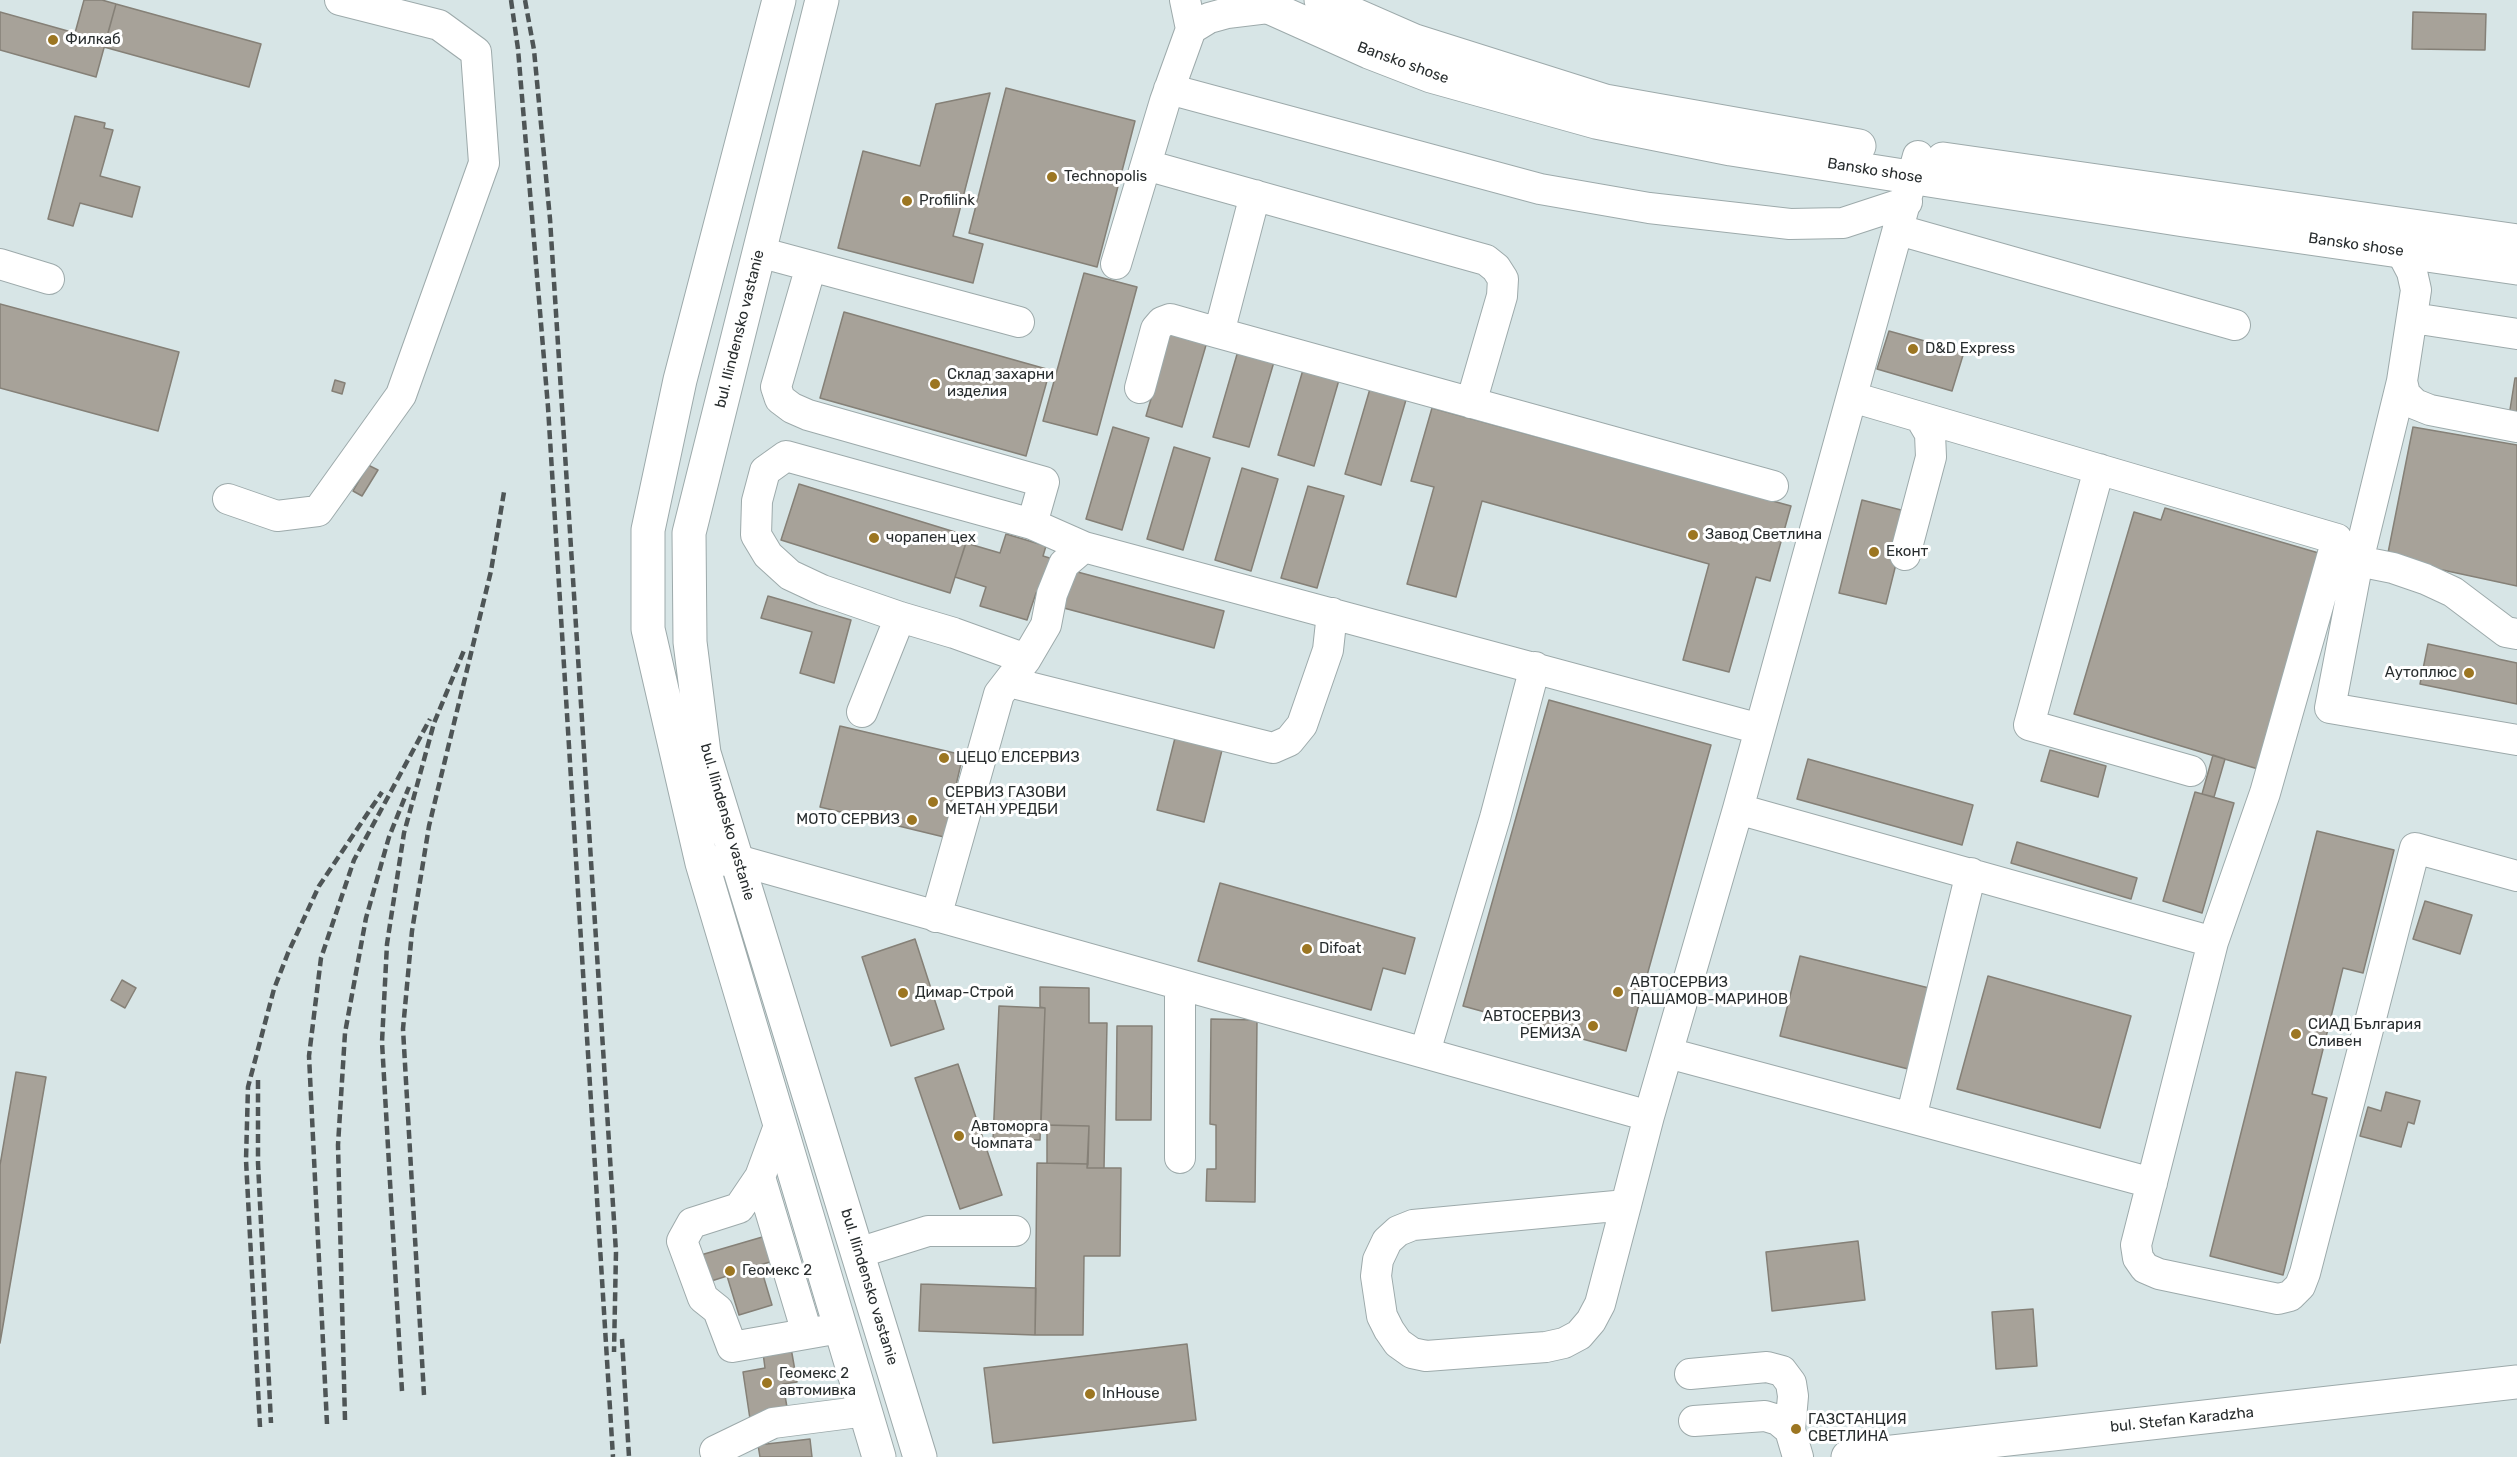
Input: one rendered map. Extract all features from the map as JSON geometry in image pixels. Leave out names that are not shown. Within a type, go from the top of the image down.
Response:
[{"type":"main road","name":"bul. Ilindensko vastanie","points":[[779,0],[680,380],[648,530],[648,629],[702,863],[879,1457]]},
{"type":"main road","name":"bul. Ilindensko vastanie","points":[[822,0],[689,533],[690,642],[704,753],[920,1457]]},
{"type":"main road","name":"Bansko shose","points":[[1321,0],[1415,41],[1605,101],[1909,191],[2513,252]]},
{"type":"main road","name":"Bansko shose","points":[[1261,4],[1369,52],[1431,76],[1596,122],[1731,149],[1909,191],[2401,251],[2513,252]]},
{"type":"main road","name":"bul. Stefan Karadzha","points":[[1848,1457],[2517,1382]]},
{"type":"street","points":[[228,499],[276,516],[318,511],[400,395],[484,163],[476,52],[439,26],[340,0]]},
{"type":"street","points":[[1116,264],[1169,89],[1191,29],[1185,0]]},
{"type":"street","points":[[1191,29],[1209,18],[1261,4]]},
{"type":"street","points":[[1169,89],[1540,189],[1649,208],[1790,224],[1843,222],[1909,191],[2235,325]]},
{"type":"street","points":[[1146,165],[1486,260],[1496,268],[1503,279],[1502,296],[1471,403]]},
{"type":"street","points":[[1626,1205],[1413,1225],[1398,1230],[1387,1241],[1378,1260],[1376,1276],[1382,1316],[1398,1343],[1412,1353],[1426,1356],[1546,1347],[1564,1343],[1579,1335],[1591,1321],[1600,1304],[1626,1205],[1649,1116],[1738,809],[1909,191]]},
{"type":"street","points":[[1219,333],[1255,195]]},
{"type":"street","points":[[2401,251],[2412,272],[2416,290],[2413,318],[2402,381],[2358,561],[2330,708],[2517,740]]},
{"type":"street","points":[[759,252],[1019,322]]},
{"type":"street","points":[[0,264],[49,279]]},
{"type":"street","points":[[811,266],[776,387],[780,399],[792,408],[808,415],[1044,483],[1032,524]]},
{"type":"street","points":[[2413,318],[2517,334]]},
{"type":"street","points":[[1140,388],[1156,329],[1162,322],[1170,320],[1773,486]]},
{"type":"street","points":[[2402,381],[2405,394],[2415,404],[2430,410],[2517,427]]},
{"type":"street","points":[[1852,397],[2337,539],[2265,793],[2213,942],[2136,1245],[2138,1258],[2145,1268],[2159,1274],[2278,1299],[2290,1296],[2300,1286],[2415,848],[2517,876]]},
{"type":"street","points":[[1905,555],[1930,457],[1930,434],[1920,417]]},
{"type":"street","points":[[1332,613],[1328,650],[1302,725],[1289,741],[1273,748],[1018,670],[954,633],[822,590],[790,575],[768,555],[756,535],[757,501],[765,471],[786,456],[1032,524],[1084,548],[1332,613],[1535,667],[1760,729]]},
{"type":"street","points":[[2099,469],[2029,725],[2191,771]]},
{"type":"street","points":[[936,917],[999,694],[1018,670],[1046,625],[1052,594],[1064,564],[1084,548]]},
{"type":"street","points":[[2358,561],[2393,568],[2425,579],[2453,592],[2506,632],[2517,634]]},
{"type":"street","points":[[862,712],[900,617]]},
{"type":"street","points":[[1425,1052],[1495,818],[1535,667]]},
{"type":"street","points":[[1738,809],[2213,942]]},
{"type":"street","points":[[702,863],[737,860],[1649,1116]]},
{"type":"street","points":[[1911,1118],[1971,873]]},
{"type":"street","points":[[1180,985],[1180,1158]]},
{"type":"street","points":[[1668,1053],[2152,1183]]},
{"type":"street","points":[[780,1123],[760,1178],[739,1208],[692,1223],[682,1241],[703,1298],[718,1310],[732,1347],[840,1328]]},
{"type":"street","points":[[760,1178],[807,1333]]},
{"type":"street","points":[[858,1253],[928,1231],[1015,1231]]},
{"type":"street","points":[[1690,1374],[1767,1367],[1782,1371],[1791,1383],[1794,1443]]},
{"type":"street","points":[[715,1451],[773,1423],[866,1411]]},
{"type":"street","points":[[1694,1421],[1765,1416],[1778,1420],[1794,1443]]},
{"type":"building","name":"Филкаб","points":[[84,0],[102,0],[116,4],[96,77],[0,50],[0,12],[75,33]]},
{"type":"building","points":[[116,4],[261,44],[249,87],[104,47]]},
{"type":"building","points":[[2413,12],[2486,14],[2485,50],[2412,49]]},
{"type":"building","name":"Technopolis","points":[[1006,88],[1135,121],[1097,267],[969,233]]},
{"type":"building","name":"Profilink","points":[[990,93],[953,236],[983,244],[973,283],[838,248],[863,151],[920,166],[936,104]]},
{"type":"building","points":[[75,116],[105,123],[104,128],[113,130],[100,176],[140,187],[132,217],[80,203],[73,226],[48,219]]},
{"type":"building","points":[[1084,273],[1137,287],[1097,435],[1043,421]]},
{"type":"building","points":[[0,304],[179,352],[158,431],[0,388]]},
{"type":"building","name":"Склад захарни изделия","points":[[844,312],[1050,370],[1026,456],[820,398]]},
{"type":"building","points":[[1173,324],[1209,335],[1182,427],[1146,416]]},
{"type":"building","points":[[1889,331],[1964,352],[1952,391],[1877,369]]},
{"type":"building","points":[[1240,344],[1276,355],[1249,447],[1213,437]]},
{"type":"building","points":[[1305,363],[1341,373],[1314,466],[1278,455]]},
{"type":"building","points":[[2515,378],[2517,378],[2517,417],[2509,416]]},
{"type":"building","points":[[335,380],[345,383],[342,394],[332,391]]},
{"type":"building","points":[[1372,382],[1408,393],[1381,485],[1345,474]]},
{"type":"building","name":"Завод Светлина","points":[[1432,408],[1791,506],[1770,581],[1756,577],[1729,672],[1683,660],[1709,564],[1482,501],[1456,597],[1407,584],[1434,487],[1411,481]]},
{"type":"building","points":[[1113,427],[1149,438],[1122,530],[1086,519]]},
{"type":"building","points":[[2413,427],[2517,445],[2517,586],[2387,558]]},
{"type":"building","points":[[1174,447],[1210,458],[1183,550],[1147,539]]},
{"type":"building","points":[[368,465],[378,470],[362,496],[353,491]]},
{"type":"building","points":[[1242,468],[1278,479],[1251,571],[1215,560]]},
{"type":"building","name":"чорапен цех","points":[[799,484],[968,536],[950,593],[781,540]]},
{"type":"building","points":[[1308,486],[1344,496],[1317,588],[1281,578]]},
{"type":"building","name":"Еконт","points":[[1862,500],[1909,512],[1886,604],[1839,593]]},
{"type":"building","points":[[2165,508],[2322,554],[2258,769],[2074,714],[2134,512],[2161,520]]},
{"type":"building","points":[[1006,534],[1046,546],[1043,556],[1056,560],[1045,596],[1036,593],[1027,620],[980,606],[986,587],[955,577],[966,543],[1000,553]]},
{"type":"building","points":[[1070,570],[1224,611],[1214,648],[1060,607]]},
{"type":"building","points":[[768,596],[851,620],[834,683],[800,673],[812,632],[761,618]]},
{"type":"building","name":"Аутоплюс","points":[[2428,644],[2517,663],[2517,704],[2420,684]]},
{"type":"building","points":[[1549,700],[1711,745],[1626,1051],[1463,1006]]},
{"type":"building","points":[[840,726],[963,755],[944,837],[820,807]]},
{"type":"building","points":[[1175,738],[1222,750],[1204,822],[1157,810]]},
{"type":"building","points":[[2050,750],[2106,766],[2098,797],[2041,781]]},
{"type":"building","points":[[2213,755],[2225,759],[2214,797],[2202,794]]},
{"type":"building","points":[[1808,759],[1973,805],[1962,845],[1797,799]]},
{"type":"building","points":[[2195,792],[2234,803],[2202,913],[2163,901]]},
{"type":"building","name":"СИАД България Сливен","points":[[2317,831],[2394,850],[2363,973],[2343,968],[2312,1094],[2327,1098],[2283,1275],[2210,1256]]},
{"type":"building","points":[[2017,842],[2137,878],[2131,899],[2011,863]]},
{"type":"building","name":"Difoat","points":[[1220,883],[1415,938],[1405,974],[1383,968],[1371,1010],[1198,961]]},
{"type":"building","points":[[2425,901],[2472,915],[2460,954],[2413,939]]},
{"type":"building","name":"Димар-Строй","points":[[915,939],[944,1029],[891,1046],[862,957]]},
{"type":"building","points":[[1800,956],[1933,989],[1912,1070],[1780,1036]]},
{"type":"building","points":[[1988,976],[2131,1016],[2100,1128],[1957,1089]]},
{"type":"building","points":[[122,980],[136,988],[125,1008],[111,1000]]},
{"type":"building","points":[[1040,987],[1089,988],[1089,1023],[1107,1023],[1104,1168],[1087,1168],[1089,1126],[1041,1125],[1045,1008],[1040,1007]]},
{"type":"building","points":[[999,1006],[1045,1008],[1040,1140],[993,1139]]},
{"type":"building","points":[[1211,1019],[1257,1020],[1255,1202],[1206,1201],[1207,1169],[1216,1169],[1216,1125],[1210,1124]]},
{"type":"building","points":[[1117,1026],[1152,1026],[1151,1120],[1116,1120]]},
{"type":"building","name":"Автоморга Чомпата","points":[[958,1064],[1002,1195],[960,1209],[915,1078]]},
{"type":"building","points":[[16,1072],[46,1077],[0,1343],[0,1165]]},
{"type":"building","points":[[2386,1092],[2420,1101],[2414,1124],[2408,1122],[2401,1147],[2360,1136],[2368,1107],[2381,1111]]},
{"type":"building","points":[[1047,1125],[1089,1126],[1088,1164],[1047,1163]]},
{"type":"building","points":[[1037,1163],[1088,1164],[1087,1168],[1121,1168],[1120,1256],[1084,1256],[1083,1335],[1035,1335]]},
{"type":"building","name":"Геомекс 2","points":[[776,1233],[783,1258],[760,1265],[772,1305],[739,1315],[727,1276],[702,1284],[694,1257]]},
{"type":"building","points":[[1858,1241],[1865,1300],[1772,1311],[1766,1252]]},
{"type":"building","points":[[921,1284],[1036,1288],[1035,1335],[919,1331]]},
{"type":"building","points":[[2033,1309],[2037,1366],[1996,1369],[1992,1312]]},
{"type":"building","name":"InHouse","points":[[1187,1344],[1196,1420],[993,1443],[984,1368]]},
{"type":"building","name":"Геомекс 2 автомивка","points":[[791,1348],[797,1382],[783,1384],[788,1413],[750,1419],[743,1372],[765,1368],[763,1353]]},
{"type":"building","points":[[810,1439],[812,1457],[760,1457],[758,1445]]},
{"type":"railway","points":[[511,0],[518,49],[548,407],[613,1457]]},
{"type":"railway","points":[[525,0],[534,50],[550,219],[616,1252],[614,1352]]},
{"type":"railway","points":[[424,1395],[403,1029],[412,931],[429,826],[491,571],[504,492]]},
{"type":"railway","points":[[402,1391],[382,1042],[387,944],[404,833],[434,723],[465,648]]},
{"type":"railway","points":[[327,1424],[309,1056],[321,958],[354,860],[430,719]]},
{"type":"railway","points":[[345,1420],[338,1145],[345,1033],[366,918],[389,837],[409,787]]},
{"type":"railway","points":[[260,1427],[246,1160],[248,1087],[274,989],[288,953],[319,886],[382,792]]},
{"type":"railway","points":[[258,1080],[258,1163],[271,1423]]},
{"type":"railway","points":[[622,1339],[629,1457]]},
{"type":"place","name":"Филкаб","points":[[53,40]]},
{"type":"place","name":"Technopolis","points":[[1052,177]]},
{"type":"place","name":"Profilink","points":[[907,201]]},
{"type":"place","name":"D&D Express","points":[[1913,349]]},
{"type":"place","name":"Склад захарни изделия","points":[[935,384]]},
{"type":"place","name":"Завод Светлина","points":[[1693,535]]},
{"type":"place","name":"чорапен цех","points":[[874,538]]},
{"type":"place","name":"Еконт","points":[[1874,552]]},
{"type":"place","name":"Аутоплюс","points":[[2469,673]]},
{"type":"place","name":"ЦЕЦО ЕЛСЕРВИЗ","points":[[944,758]]},
{"type":"place","name":"СЕРВИЗ ГАЗОВИ МЕТАН УРЕДБИ","points":[[933,802]]},
{"type":"place","name":"МОТО СЕРВИЗ","points":[[912,820]]},
{"type":"place","name":"Difoat","points":[[1307,949]]},
{"type":"place","name":"АВТОСЕРВИЗ ПАШАМОВ-МАРИНОВ","points":[[1618,992]]},
{"type":"place","name":"Димар-Строй","points":[[903,993]]},
{"type":"place","name":"АВТОСЕРВИЗ РЕМИЗА","points":[[1593,1026]]},
{"type":"place","name":"СИАД България Сливен","points":[[2296,1034]]},
{"type":"place","name":"Автоморга Чомпата","points":[[959,1136]]},
{"type":"place","name":"Геомекс 2","points":[[730,1271]]},
{"type":"place","name":"Геомекс 2 автомивка","points":[[767,1383]]},
{"type":"place","name":"InHouse","points":[[1090,1394]]},
{"type":"place","name":"ГАЗСТАНЦИЯ СВЕТЛИНА","points":[[1796,1429]]}]
